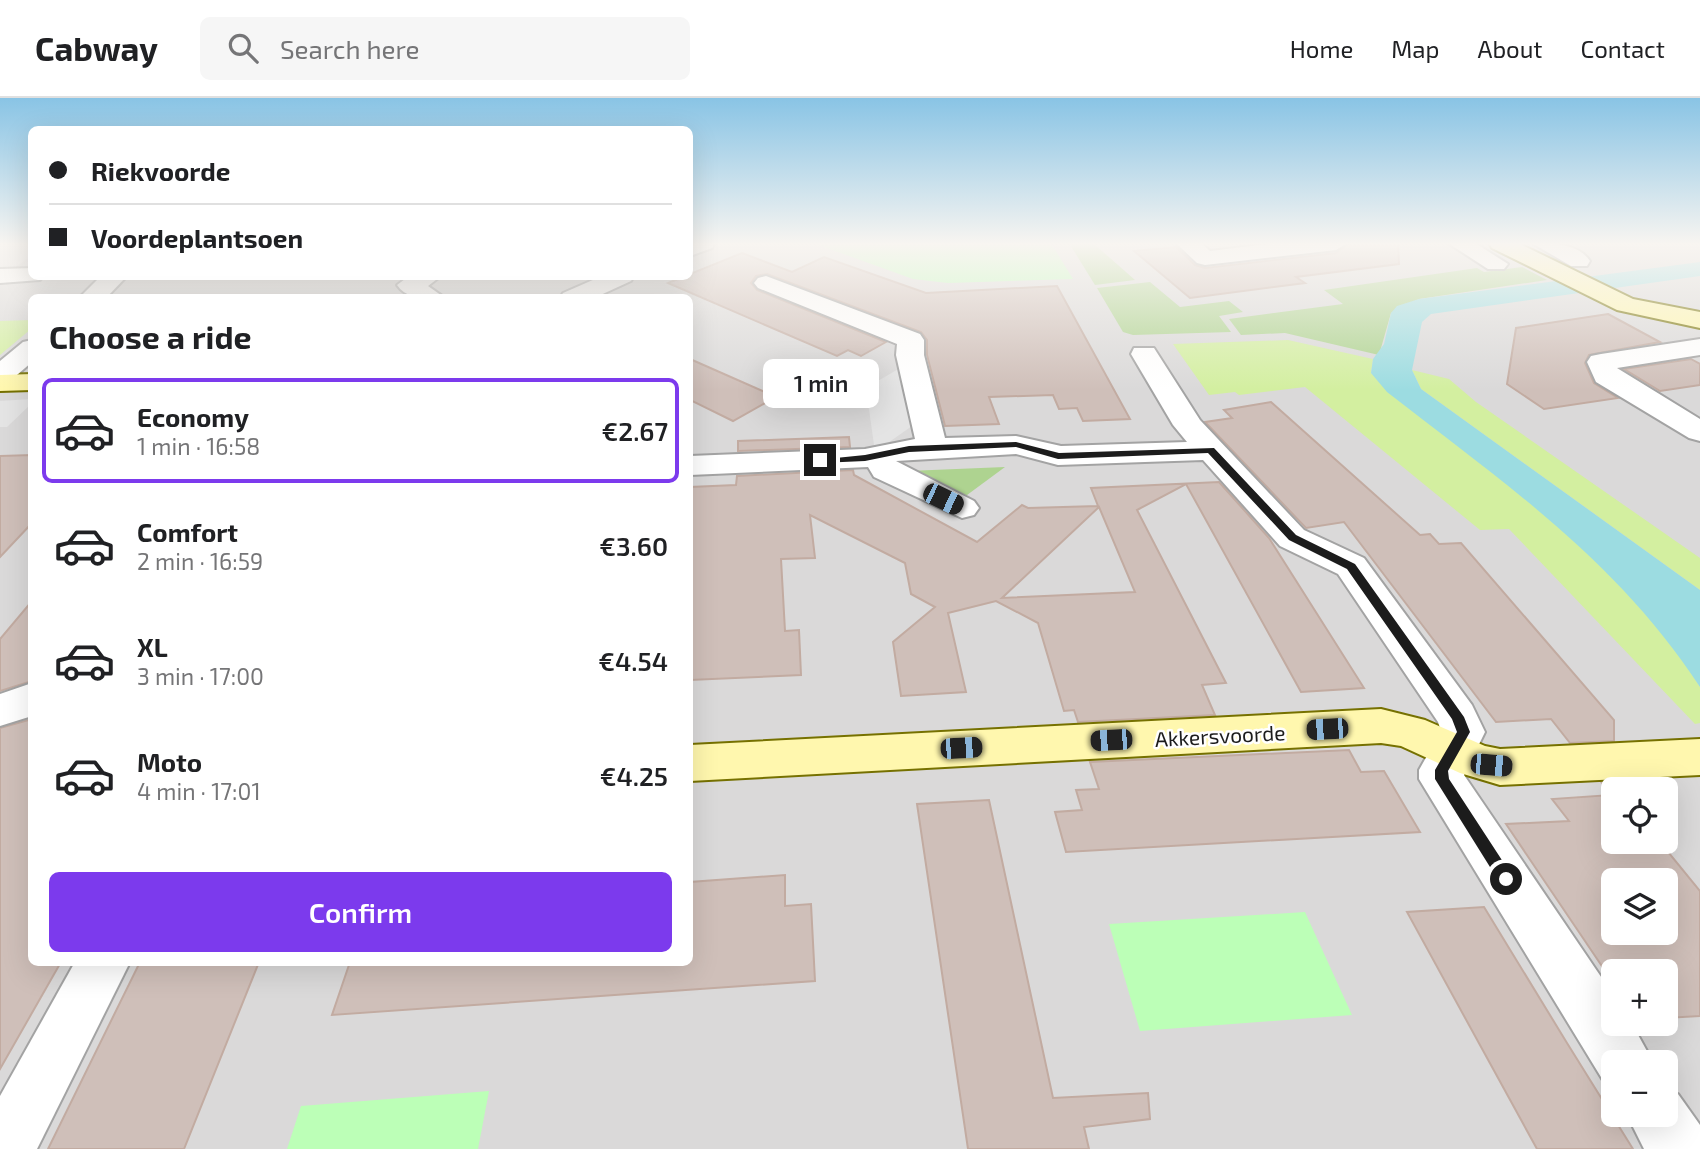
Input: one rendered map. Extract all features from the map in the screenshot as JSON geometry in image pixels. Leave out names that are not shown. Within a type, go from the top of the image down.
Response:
[{"type":"street","points":[[789,292],[913,342],[910,355],[932,448]]},
{"type":"street","points":[[1598,292],[1626,305],[1700,320]]},
{"type":"street","points":[[1700,347],[1601,362],[1606,376],[1700,432]]},
{"type":"street","points":[[0,375],[28,351]]},
{"type":"street","points":[[1144,354],[1188,425],[1292,538],[1351,566],[1463,726],[1454,751],[1441,770],[1442,779],[1616,1050]]},
{"type":"street","points":[[0,383],[28,382]]},
{"type":"street","points":[[693,466],[878,456],[932,448],[1024,445],[1058,456],[1211,450]]},
{"type":"street","points":[[878,456],[885,470],[962,508]]},
{"type":"street","points":[[0,710],[28,700]]},
{"type":"street","name":"Akkersvoorde","points":[[693,764],[1381,726],[1398,727],[1421,734],[1454,751],[1491,765],[1518,768],[1700,757]]},
{"type":"street","points":[[4,1149],[102,966]]},
{"type":"street","points":[[1665,1127],[1679,1149]]},
{"type":"shaded area","points":[[0,292],[1700,292],[1700,1149],[0,1149]]},
{"type":"shaded area","points":[[900,368],[912,426],[875,452],[866,388]]},
{"type":"shaded area","points":[[28,399],[28,407],[7,427],[0,427],[0,401]]},
{"type":"green space","points":[[1099,292],[1162,292],[1180,307],[1229,301],[1243,312],[1219,316],[1231,332],[1133,335],[1123,332]]},
{"type":"green space","points":[[1327,292],[1466,292],[1419,299],[1391,313],[1379,355],[1285,333],[1241,335],[1229,319],[1343,304]]},
{"type":"green space","points":[[28,320],[28,332],[0,355],[0,321]]},
{"type":"green space","points":[[1288,340],[1373,359],[1371,373],[1550,519],[1608,571],[1672,643],[1700,687],[1700,723],[1695,724],[1509,529],[1480,530],[1305,387],[1239,395],[1235,392],[1209,395],[1173,344]]},
{"type":"green space","points":[[1412,370],[1449,379],[1476,402],[1700,558],[1700,590],[1421,389]]},
{"type":"green space","points":[[1005,467],[963,498],[908,471]]},
{"type":"green space","points":[[1305,912],[1352,1015],[1140,1031],[1109,924]]},
{"type":"green space","points":[[489,1091],[478,1149],[287,1149],[301,1106]]},
{"type":"water","points":[[1472,292],[1586,292],[1431,314],[1422,322],[1412,370],[1421,389],[1700,590],[1700,687],[1668,642],[1596,562],[1516,492],[1387,392],[1371,373],[1373,359],[1384,344],[1391,313],[1397,306],[1419,299]]},
{"type":"building","points":[[689,292],[762,292],[886,342],[861,356],[848,350],[837,356]]},
{"type":"building","points":[[815,292],[1060,292],[1130,419],[1083,421],[1077,408],[1059,409],[1053,395],[989,397],[999,424],[945,426],[927,355],[927,340],[921,332]]},
{"type":"building","points":[[1183,292],[1236,292],[1190,298]]},
{"type":"building","points":[[1608,314],[1660,342],[1589,355],[1585,363],[1594,383],[1618,398],[1544,409],[1507,384],[1516,328]]},
{"type":"building","points":[[1691,359],[1700,364],[1700,385],[1660,391],[1624,369]]},
{"type":"building","points":[[693,360],[776,397],[733,421],[693,401]]},
{"type":"building","points":[[1271,402],[1420,535],[1430,534],[1439,544],[1461,543],[1614,720],[1614,741],[1570,743],[1551,719],[1496,722],[1344,522],[1306,528],[1205,422],[1232,418],[1224,410]]},
{"type":"building","points":[[849,437],[850,447],[738,451],[738,441]]},
{"type":"building","points":[[28,455],[28,527],[0,557],[0,456]]},
{"type":"building","points":[[853,470],[854,475],[977,542],[1022,505],[1028,508],[1098,506],[1091,488],[1219,482],[1269,538],[1364,688],[1301,692],[1186,484],[1137,510],[1226,683],[1202,685],[1215,715],[1078,722],[1074,710],[1064,711],[1038,623],[996,601],[948,613],[966,692],[901,696],[893,642],[935,607],[911,594],[905,563],[810,515],[815,558],[781,559],[785,631],[799,630],[801,675],[693,680],[693,487],[736,485],[737,476]],"holes":[[[1099,507],[1135,592],[1002,598]]]},
{"type":"building","points":[[28,606],[28,682],[0,691],[0,639]]},
{"type":"building","points":[[28,720],[28,966],[59,966],[0,1069],[0,728]]},
{"type":"building","points":[[1349,750],[1361,772],[1384,771],[1420,832],[1066,852],[1055,812],[1082,810],[1076,790],[1099,789],[1090,762]]},
{"type":"building","points":[[1601,796],[1601,854],[1670,854],[1700,891],[1700,1016],[1678,1017],[1678,959],[1601,959],[1601,965],[1506,824],[1569,821],[1552,799]]},
{"type":"building","points":[[989,800],[1053,1098],[1148,1093],[1150,1119],[1084,1127],[1089,1149],[968,1149],[917,804]]},
{"type":"building","points":[[785,875],[785,906],[811,904],[815,981],[332,1015],[349,966],[693,966],[693,882]]},
{"type":"building","points":[[1484,907],[1601,1098],[1601,1127],[1619,1127],[1633,1149],[1537,1149],[1407,912]]},
{"type":"building","points":[[138,966],[257,966],[184,1149],[48,1149]]},
{"type":"route","points":[[820,460],[865,458],[909,449],[1016,445],[1029,446],[1058,456],[1211,450],[1292,538],[1351,566],[1457,717],[1463,726],[1463,732],[1441,770],[1442,779],[1506,879]]}]
